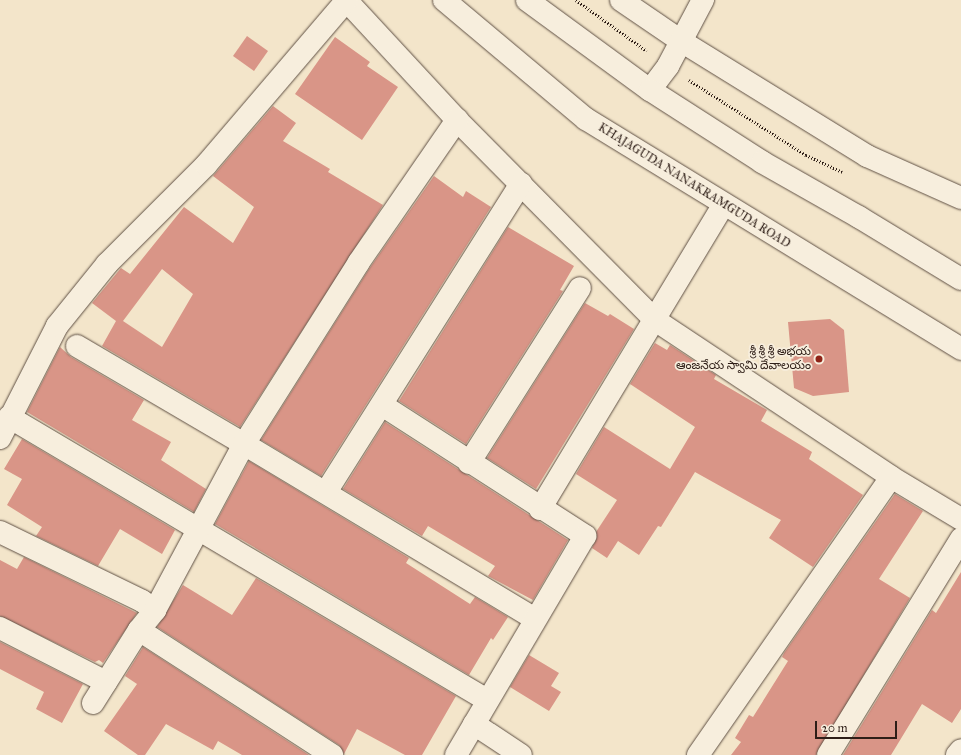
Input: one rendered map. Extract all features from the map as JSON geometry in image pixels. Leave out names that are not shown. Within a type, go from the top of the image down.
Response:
[{"type":"street","points":[[0,438],[9,417],[57,326],[107,264],[206,165],[346,0],[457,120],[655,320],[891,477],[961,519]]},
{"type":"street","name":"KHAJAGUDA NANAKRAMGUDA ROAD","points":[[444,0],[586,119],[961,349]]},
{"type":"street","points":[[527,0],[650,90],[762,162],[859,217],[961,279]]},
{"type":"street","points":[[621,0],[682,41],[867,156],[961,198]]},
{"type":"street","points":[[650,90],[668,66],[703,0]]},
{"type":"street","points":[[93,703],[139,630],[155,610],[244,444],[359,262],[457,120]]},
{"type":"street","points":[[326,492],[521,184]]},
{"type":"street","points":[[540,509],[724,204]]},
{"type":"street","points":[[469,463],[580,288]]},
{"type":"street","points":[[77,346],[326,492],[534,618]]},
{"type":"street","points":[[382,405],[469,463],[584,536],[534,618],[456,755]]},
{"type":"street","points":[[9,417],[197,530],[487,700]]},
{"type":"street","points":[[698,755],[891,477]]},
{"type":"street","points":[[0,532],[142,601],[155,610]]},
{"type":"street","points":[[828,755],[961,539]]},
{"type":"street","points":[[0,628],[106,682]]},
{"type":"street","points":[[139,630],[332,755]]},
{"type":"street","points":[[474,724],[521,755]]},
{"type":"street","points":[[957,755],[961,750]]},
{"type":"building","points":[[247,36],[268,51],[254,71],[233,56]]},
{"type":"building","points":[[335,37],[370,62],[367,66],[398,87],[362,140],[295,94]]},
{"type":"building","points":[[273,106],[296,123],[283,141],[330,169],[328,172],[383,205],[240,427],[102,346],[116,321],[92,303],[121,268],[130,274],[184,207],[233,243],[254,207],[213,176]],"holes":[[[162,269],[193,294],[162,347],[123,321]]]},
{"type":"building","points":[[434,176],[463,197],[466,191],[491,207],[321,476],[261,440],[369,269]]},
{"type":"building","points":[[508,227],[574,266],[560,290],[563,291],[466,444],[399,401]]},
{"type":"building","points":[[585,303],[608,316],[610,314],[634,329],[536,489],[487,458]]},
{"type":"building","name":"శ్రీ శ్రీ శ్రీ అభయ ఆంజనేయ స్వామి దేవాలయం","points":[[830,319],[844,330],[849,392],[813,396],[794,388],[788,322]]},
{"type":"building","points":[[655,343],[667,350],[670,345],[716,375],[714,379],[767,410],[761,421],[812,452],[809,459],[863,495],[813,567],[769,538],[781,520],[695,472],[661,527],[658,526],[639,555],[618,541],[607,558],[592,548],[597,537],[596,532],[617,500],[576,474],[604,427],[670,469],[695,427],[630,384]]},
{"type":"building","points":[[60,347],[71,357],[144,400],[132,420],[171,442],[161,460],[206,489],[194,512],[27,412]]},
{"type":"building","points":[[385,422],[568,540],[533,600],[488,576],[495,566],[428,526],[422,536],[343,489]]},
{"type":"building","points":[[22,439],[175,530],[162,554],[120,529],[98,566],[36,536],[42,527],[7,505],[22,479],[4,469]]},
{"type":"building","points":[[249,461],[409,558],[406,563],[470,604],[475,597],[508,617],[493,640],[491,638],[469,675],[215,524]]},
{"type":"building","points":[[895,494],[923,511],[879,579],[910,598],[816,755],[731,755],[741,742],[735,738],[749,715],[753,717],[788,661],[782,657],[784,653]]},
{"type":"building","points":[[24,557],[137,613],[103,663],[99,660],[95,662],[0,616],[0,560],[17,569]]},
{"type":"building","points":[[961,572],[961,709],[952,723],[922,704],[891,755],[843,755],[932,610],[936,613]]},
{"type":"building","points":[[256,578],[456,696],[422,755],[405,755],[357,729],[344,754],[339,745],[157,627],[183,585],[232,615]]},
{"type":"building","points":[[0,642],[83,684],[62,723],[36,709],[44,692],[0,669]]},
{"type":"building","points":[[143,647],[309,755],[242,755],[218,741],[213,750],[166,724],[145,755],[138,755],[104,731],[137,684],[125,676]]},
{"type":"building","points":[[529,655],[559,673],[551,686],[561,692],[549,711],[510,687]]},
{"type":"place","name":"శ్రీ శ్రీ శ్రీ అభయ ఆంజనేయ స్వామి దేవాలయం","points":[[819,359]]}]
